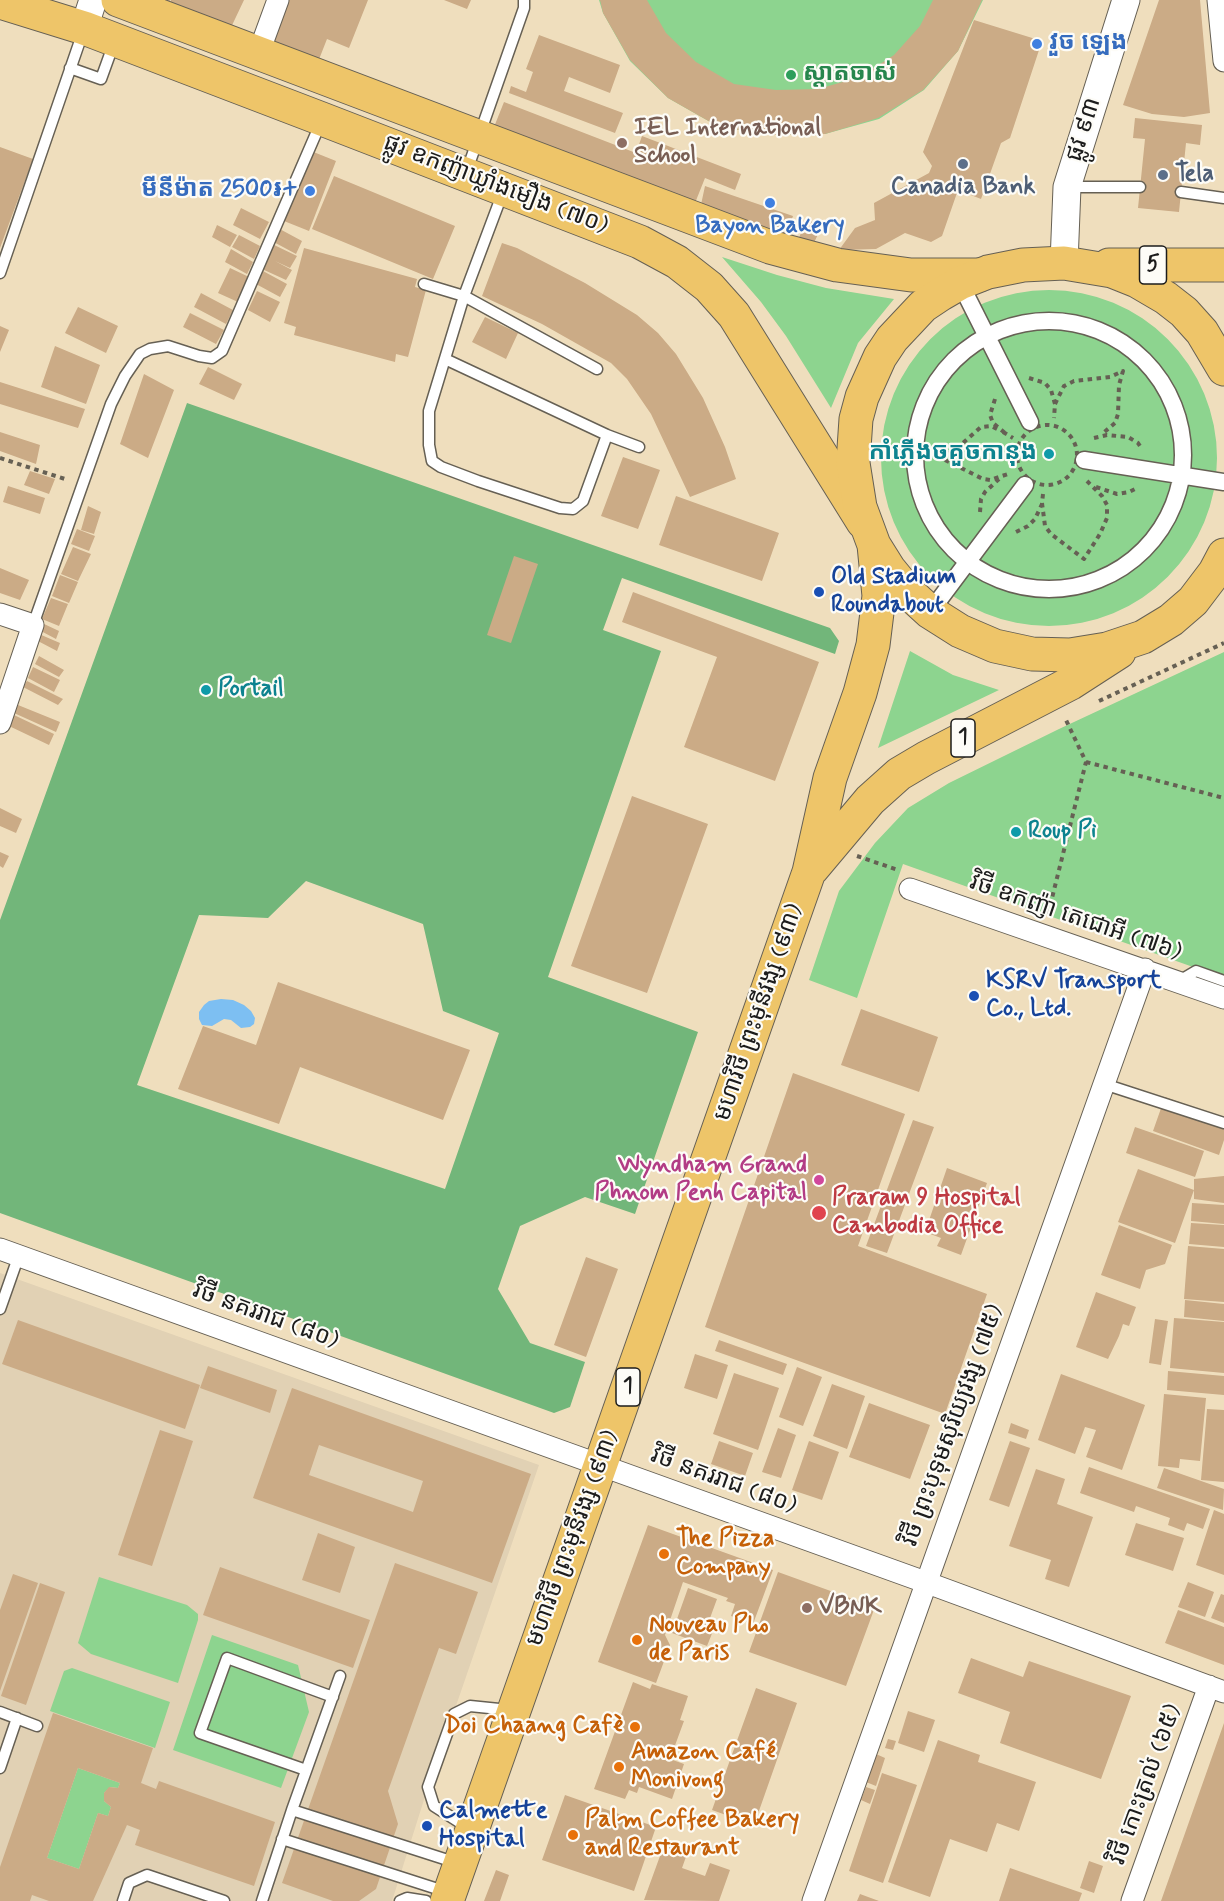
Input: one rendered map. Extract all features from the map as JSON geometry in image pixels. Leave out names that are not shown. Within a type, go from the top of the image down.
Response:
[{"type":"main road","name":"ផ្លូវ ឧកញ៉ាឃ្លាំងមឿង (៧០)","points":[[118,0],[770,247],[837,265],[910,275],[970,279]]},
{"type":"main road","name":"ផ្លូវ ឧកញ៉ាឃ្លាំងមឿង (៧០)","points":[[0,2],[89,14],[115,40],[640,242],[677,262],[710,287],[734,315],[871,537]]},
{"type":"main road","points":[[504,189],[518,152]]},
{"type":"main road","name":"1","points":[[1221,567],[1179,614],[1143,637],[1098,651],[1070,655],[1032,654],[995,646],[960,631],[930,612],[907,591],[889,569],[871,537],[858,496],[853,463],[856,419],[866,387],[880,357],[907,322],[923,306],[970,279],[1023,265],[1073,264],[1112,271],[1137,281],[1184,312],[1202,332],[1224,369]]},
{"type":"main road","name":"5","points":[[1073,264],[1224,265]]},
{"type":"main road","points":[[1184,312],[1224,340]]},
{"type":"main road","name":"មហាវិថី ព្រះមុនីវង្ស (៩៣)","points":[[447,1893],[472,1831],[809,872],[830,778],[860,693],[873,645],[879,596],[871,537]]},
{"type":"main road","name":"មហាវិថី ព្រះមុនីវង្ស (៩៣)","points":[[809,872],[870,800],[899,774],[1071,683],[1143,637]]},
{"type":"street","points":[[259,52],[278,0]]},
{"type":"street","name":"ផ្លូវ ៩៣","points":[[1073,264],[1067,188],[1126,0]]},
{"type":"street","points":[[1218,0],[1224,61]]},
{"type":"street","points":[[970,279],[987,335],[1030,422]]},
{"type":"street","points":[[1044,320],[1073,322],[1101,331],[1127,345],[1149,365],[1166,388],[1174,406],[1184,444],[1182,476],[1176,501],[1163,526],[1146,549],[1124,567],[1099,580],[1072,587],[1044,589],[1015,584],[967,562],[944,538],[928,513],[918,485],[914,455],[917,426],[926,398],[942,373],[963,351],[987,335],[1015,324],[1044,320]]},
{"type":"street","points":[[1084,460],[1224,482]]},
{"type":"street","points":[[930,612],[1025,485]]},
{"type":"street","points":[[0,614],[33,625],[0,723]]},
{"type":"street","name":"វិថី ឧកញ៉ា តេជោអី (៧៦)","points":[[908,881],[1224,998]]},
{"type":"street","name":"វិថី ព្រះបុទុមសុរិយ្យវង្ស (៧៥)","points":[[813,1901],[1145,969]]},
{"type":"street","name":"វិថី នគររាជ (៨០)","points":[[9,1252],[1217,1689]]},
{"type":"street","name":"វិថី កោះត្រល់ (៦៥)","points":[[1132,1901],[1217,1689]]},
{"type":"lane","points":[[466,174],[524,8],[524,0]]},
{"type":"lane","points":[[0,273],[89,14]]},
{"type":"lane","points":[[70,68],[101,80],[115,40]]},
{"type":"lane","points":[[33,625],[81,485],[111,404],[125,376],[140,354],[150,349],[168,346],[212,358],[222,351],[322,119]]},
{"type":"lane","points":[[1067,188],[1140,187]]},
{"type":"lane","points":[[504,189],[464,296],[429,411],[429,445],[432,461],[441,467],[560,508],[573,509],[583,501],[607,435]]},
{"type":"lane","points":[[1181,192],[1224,198]]},
{"type":"lane","points":[[424,284],[464,296],[597,369]]},
{"type":"lane","points":[[445,359],[607,435],[639,447]]},
{"type":"lane","points":[[1179,981],[1196,971],[1224,981]]},
{"type":"lane","points":[[1104,1084],[1224,1123]]},
{"type":"lane","points":[[0,1309],[9,1252]]},
{"type":"lane","points":[[306,1770],[200,1732],[227,1658],[333,1697]]},
{"type":"lane","points":[[262,1901],[340,1677]]},
{"type":"lane","points":[[472,1831],[434,1806],[428,1787],[454,1714],[470,1706],[513,1711]]},
{"type":"lane","points":[[0,1712],[37,1726]]},
{"type":"lane","points":[[0,1768],[17,1719]]},
{"type":"lane","points":[[292,1810],[447,1893]]},
{"type":"lane","points":[[282,1839],[447,1893]]},
{"type":"lane","points":[[123,1901],[129,1883],[147,1875],[220,1900]]},
{"type":"lane","points":[[400,1901],[406,1898],[447,1893]]},
{"type":"path","points":[[1054,418],[1055,404],[1064,386],[1074,381],[1110,377],[1123,372],[1119,385],[1118,414],[1115,423],[1107,432],[1094,438]]},
{"type":"path","points":[[1041,425],[1054,425],[1070,435],[1076,445],[1078,459],[1069,477],[1053,485],[1043,485],[1027,478],[1021,470],[1017,453],[1025,434],[1041,425]]},
{"type":"path","points":[[1005,475],[990,480],[983,479],[942,458],[981,427],[991,426],[1013,438]]},
{"type":"path","points":[[0,458],[81,485]]},
{"type":"path","points":[[1042,503],[1045,526],[1051,534],[1084,559],[1107,518],[1107,505],[1102,496],[1087,481]]},
{"type":"path","points":[[1094,704],[1224,643]]},
{"type":"path","points":[[1055,722],[1072,714]]},
{"type":"path","points":[[1046,922],[1086,762],[1064,718]]},
{"type":"path","points":[[1086,762],[1224,798]]},
{"type":"path","points":[[861,846],[854,855],[908,881]]},
{"type":"shaded area","points":[[0,1273],[539,1465],[428,1787],[392,1901],[0,1901]]},
{"type":"green space","name":"ស្ដាតចាស់","points":[[599,0],[983,0],[958,51],[924,90],[879,119],[825,134],[774,135],[719,127],[668,98],[630,61],[603,13]]},
{"type":"green space","points":[[722,257],[826,288],[894,299],[858,343],[831,408],[786,336],[761,302]]},
{"type":"green space","points":[[1049,290],[1082,294],[1113,303],[1142,319],[1167,340],[1188,365],[1204,394],[1213,425],[1217,458],[1213,491],[1204,522],[1188,551],[1167,576],[1142,597],[1113,613],[1082,622],[1049,626],[1016,622],[985,613],[956,597],[931,576],[910,551],[894,522],[885,491],[881,458],[885,425],[894,394],[910,365],[931,340],[956,319],[985,303],[1016,294]]},
{"type":"green space","points":[[187,403],[830,628],[839,641],[835,654],[622,578],[603,630],[661,651],[548,977],[698,1032],[635,1214],[585,1197],[520,1226],[498,1289],[530,1343],[585,1362],[570,1407],[554,1413],[0,1213],[0,920]],"holes":[[[306,881],[423,924],[443,1011],[499,1033],[445,1189],[137,1085],[199,915],[268,918]]]},
{"type":"green space","points":[[910,651],[953,675],[999,690],[878,748]]},
{"type":"green space","points":[[1224,652],[1224,978],[903,864],[857,998],[809,980],[839,891],[875,843],[908,808],[949,783]]},
{"type":"green space","points":[[99,1577],[187,1605],[198,1614],[178,1683],[91,1654],[78,1643]]},
{"type":"green space","points":[[212,1635],[298,1665],[309,1712],[281,1788],[173,1750]]},
{"type":"green space","points":[[72,1668],[170,1702],[155,1748],[50,1711],[64,1671]]},
{"type":"green space","points":[[78,1768],[120,1783],[118,1788],[110,1787],[104,1793],[104,1801],[111,1807],[108,1816],[98,1813],[79,1869],[47,1858]]},
{"type":"water","points":[[233,1000],[244,1005],[255,1018],[254,1024],[241,1028],[231,1020],[224,1019],[212,1026],[202,1025],[199,1012],[204,1005],[209,1001]]},
{"type":"building","points":[[124,0],[170,0],[167,10],[171,0],[244,0],[226,38]]},
{"type":"building","points":[[279,0],[368,0],[349,48],[327,39],[316,67],[262,45]]},
{"type":"building","points":[[444,0],[471,0],[467,9]]},
{"type":"building","points":[[600,0],[647,0],[666,33],[696,62],[734,84],[776,90],[818,89],[860,77],[894,55],[920,26],[933,0],[982,0],[958,51],[923,90],[878,118],[825,134],[774,135],[719,127],[668,98],[630,60],[603,13]]},
{"type":"building","points":[[1159,0],[1200,0],[1210,113],[1184,117],[1152,114],[1123,105]]},
{"type":"building","points":[[974,20],[1042,41],[1010,138],[1001,143],[981,199],[958,190],[942,236],[931,242],[905,233],[876,249],[839,250],[855,228],[875,220],[874,203],[929,173],[932,166],[923,152]]},
{"type":"building","points":[[539,35],[620,65],[610,93],[569,77],[564,91],[623,113],[615,133],[509,93],[511,86],[526,92],[533,72],[526,69]]},
{"type":"building","points":[[504,102],[636,153],[642,136],[741,174],[735,190],[705,178],[691,213],[490,137]]},
{"type":"building","points":[[1135,118],[1202,125],[1200,145],[1186,143],[1179,212],[1138,208],[1145,139],[1133,138]]},
{"type":"building","points":[[0,147],[33,159],[0,248]]},
{"type":"building","name":"មីនីម៉ាត 2500៛+","points":[[311,151],[336,161],[309,231],[284,221]]},
{"type":"building","points":[[334,176],[455,226],[433,279],[312,229]]},
{"type":"building","points":[[705,186],[793,216],[785,239],[699,214]]},
{"type":"building","points":[[241,208],[269,222],[260,239],[233,225]]},
{"type":"building","points":[[807,219],[822,226],[810,251],[795,247]]},
{"type":"building","points":[[217,225],[237,235],[230,247],[212,237]]},
{"type":"building","points":[[276,227],[302,241],[296,254],[270,240]]},
{"type":"building","points":[[239,235],[260,246],[254,259],[232,247]]},
{"type":"building","points":[[270,243],[297,256],[290,268],[275,261],[292,270],[286,280],[262,269],[269,257],[264,255]]},
{"type":"building","points":[[502,243],[517,248],[585,283],[637,315],[658,333],[676,354],[703,398],[725,447],[736,479],[690,497],[651,414],[627,379],[611,363],[542,324],[482,296]]},
{"type":"building","points":[[304,248],[417,279],[415,287],[426,290],[408,357],[396,354],[395,362],[294,335],[296,327],[284,323]]},
{"type":"building","points":[[231,249],[253,262],[247,274],[225,262]]},
{"type":"building","points":[[230,268],[249,277],[238,302],[218,293]]},
{"type":"building","points":[[263,271],[287,284],[280,297],[256,284]]},
{"type":"building","points":[[257,291],[280,302],[270,322],[248,310]]},
{"type":"building","points":[[201,293],[233,310],[226,324],[194,307]]},
{"type":"building","points":[[78,307],[118,326],[106,353],[65,333]]},
{"type":"building","points":[[190,313],[224,330],[216,344],[183,327]]},
{"type":"building","points":[[485,317],[518,333],[506,359],[472,342]]},
{"type":"building","points":[[0,326],[9,330],[0,352]]},
{"type":"building","points":[[55,346],[100,365],[86,404],[41,387]]},
{"type":"building","points":[[208,367],[242,384],[234,400],[199,384]]},
{"type":"building","points":[[144,374],[174,390],[148,458],[120,444]]},
{"type":"building","points":[[0,382],[85,409],[78,428],[0,404]]},
{"type":"building","points":[[0,432],[40,445],[36,464],[0,451]]},
{"type":"building","points":[[623,457],[660,470],[638,529],[601,516]]},
{"type":"building","points":[[30,471],[55,479],[49,494],[24,485]]},
{"type":"building","points":[[8,486],[45,498],[40,514],[3,502]]},
{"type":"building","points":[[676,496],[779,533],[762,581],[659,545]]},
{"type":"building","points":[[88,506],[101,512],[94,534],[81,530]]},
{"type":"building","points":[[77,529],[95,536],[89,551],[71,544]]},
{"type":"building","points":[[73,547],[91,554],[78,581],[61,574]]},
{"type":"building","points":[[514,556],[538,564],[511,643],[487,635]]},
{"type":"building","points":[[0,568],[29,580],[20,600],[0,593]]},
{"type":"building","points":[[60,575],[78,582],[69,603],[52,596]]},
{"type":"building","points":[[633,592],[819,662],[775,781],[684,747],[717,657],[622,622]]},
{"type":"building","points":[[51,598],[68,604],[59,626],[42,619]]},
{"type":"building","points":[[42,623],[59,631],[56,639],[39,630]]},
{"type":"building","points":[[39,634],[60,643],[57,651],[36,640]]},
{"type":"building","points":[[39,656],[64,670],[59,677],[35,664]]},
{"type":"building","points":[[33,667],[60,680],[54,692],[28,678]]},
{"type":"building","points":[[27,681],[63,699],[58,705],[23,687]]},
{"type":"building","points":[[18,705],[60,722],[56,732],[14,713]]},
{"type":"building","points":[[14,715],[54,734],[49,745],[9,726]]},
{"type":"building","points":[[632,796],[708,824],[647,993],[571,966]]},
{"type":"building","points":[[0,808],[22,819],[16,833],[0,826]]},
{"type":"building","points":[[0,852],[9,856],[3,868],[0,866]]},
{"type":"building","points":[[278,982],[470,1050],[443,1120],[300,1067],[279,1124],[178,1089],[203,1026],[256,1045]]},
{"type":"building","points":[[861,1009],[938,1037],[919,1092],[841,1065]]},
{"type":"building","name":"Wyndham Grand Phnom Penh Capital","points":[[793,1073],[905,1114],[858,1246],[987,1294],[945,1414],[705,1327]]},
{"type":"building","points":[[1165,1097],[1224,1118],[1224,1140],[1219,1155],[1153,1131]]},
{"type":"building","points":[[913,1120],[934,1127],[887,1253],[866,1246]]},
{"type":"building","points":[[1135,1127],[1204,1151],[1195,1177],[1126,1153]]},
{"type":"building","points":[[947,1168],[987,1183],[961,1255],[937,1246],[941,1238],[925,1232]]},
{"type":"building","points":[[1138,1169],[1194,1190],[1175,1243],[1118,1222]]},
{"type":"building","points":[[1224,1176],[1224,1203],[1194,1199],[1194,1179]]},
{"type":"building","points":[[1192,1203],[1224,1205],[1224,1224],[1191,1221]]},
{"type":"building","points":[[1191,1223],[1224,1225],[1224,1247],[1189,1244]]},
{"type":"building","points":[[1119,1225],[1172,1245],[1165,1264],[1146,1270],[1140,1289],[1101,1275]]},
{"type":"building","points":[[1188,1246],[1224,1249],[1224,1302],[1184,1299]]},
{"type":"building","points":[[586,1257],[618,1269],[586,1357],[554,1345]]},
{"type":"building","points":[[1096,1292],[1136,1307],[1129,1326],[1123,1324],[1108,1359],[1076,1347]]},
{"type":"building","points":[[1185,1300],[1224,1304],[1224,1321],[1184,1317]]},
{"type":"building","points":[[1174,1318],[1224,1322],[1224,1373],[1170,1368]]},
{"type":"building","points":[[1155,1319],[1168,1321],[1161,1365],[1149,1363]]},
{"type":"building","points":[[18,1320],[200,1385],[185,1429],[2,1364]]},
{"type":"building","points":[[719,1340],[787,1364],[783,1375],[715,1351]]},
{"type":"building","points":[[695,1354],[728,1365],[717,1399],[684,1388]]},
{"type":"building","points":[[208,1366],[277,1390],[270,1413],[200,1388]]},
{"type":"building","points":[[797,1367],[822,1377],[803,1426],[779,1417]]},
{"type":"building","points":[[1168,1371],[1224,1376],[1224,1395],[1167,1390]]},
{"type":"building","points":[[734,1373],[779,1388],[758,1450],[713,1434]]},
{"type":"building","points":[[1061,1374],[1145,1405],[1122,1470],[1086,1457],[1096,1430],[1085,1427],[1075,1454],[1038,1440]]},
{"type":"building","points":[[832,1384],[865,1396],[847,1449],[813,1436]]},
{"type":"building","points":[[292,1388],[531,1474],[492,1583],[253,1498]],"holes":[[[319,1445],[423,1481],[413,1512],[309,1475]]]},
{"type":"building","points":[[1164,1394],[1206,1398],[1200,1461],[1180,1459],[1179,1468],[1158,1466]]},
{"type":"building","points":[[869,1403],[930,1425],[910,1479],[849,1457]]},
{"type":"building","points":[[1207,1409],[1224,1410],[1224,1482],[1201,1480]]},
{"type":"building","points":[[1011,1423],[1029,1430],[1026,1439],[1008,1433]]},
{"type":"building","points":[[778,1428],[796,1435],[781,1478],[762,1472]]},
{"type":"building","points":[[160,1430],[193,1441],[152,1566],[118,1555]]},
{"type":"building","points":[[719,1441],[753,1453],[745,1476],[711,1464]]},
{"type":"building","points":[[809,1441],[839,1452],[822,1500],[792,1490]]},
{"type":"building","points":[[1010,1441],[1030,1448],[1009,1507],[989,1500]]},
{"type":"building","points":[[1089,1467],[1210,1509],[1203,1529],[1187,1523],[1184,1531],[1168,1525],[1170,1518],[1136,1506],[1134,1512],[1080,1493]]},
{"type":"building","points":[[1164,1468],[1224,1489],[1223,1510],[1157,1488]]},
{"type":"building","points":[[1036,1469],[1065,1479],[1057,1504],[1093,1517],[1069,1587],[1045,1579],[1051,1560],[1009,1546]]},
{"type":"building","points":[[1214,1510],[1224,1514],[1224,1575],[1196,1565]]},
{"type":"building","points":[[1136,1523],[1184,1538],[1173,1571],[1125,1555]]},
{"type":"building","points":[[648,1525],[773,1570],[753,1624],[731,1616],[735,1604],[726,1601],[728,1598],[683,1582],[665,1635],[670,1645],[656,1683],[598,1662]]},
{"type":"building","points":[[318,1533],[355,1547],[340,1593],[302,1580]]},
{"type":"building","points":[[395,1563],[478,1592],[456,1654],[439,1648],[388,1791],[398,1824],[376,1889],[359,1901],[333,1901],[282,1883]]},
{"type":"building","points":[[220,1567],[370,1620],[353,1668],[203,1615]]},
{"type":"building","points":[[778,1572],[875,1607],[846,1686],[749,1652]]},
{"type":"building","points":[[13,1574],[38,1583],[0,1691],[0,1610]]},
{"type":"building","points":[[1188,1582],[1214,1592],[1205,1617],[1178,1607]]},
{"type":"building","points":[[40,1583],[65,1592],[26,1705],[1,1696]]},
{"type":"building","points":[[688,1588],[717,1599],[706,1629],[713,1631],[707,1646],[672,1633]]},
{"type":"building","points":[[1221,1594],[1224,1595],[1224,1623],[1211,1618]]},
{"type":"building","points":[[1178,1610],[1224,1627],[1224,1665],[1165,1643]]},
{"type":"building","points":[[971,1658],[1023,1677],[1029,1661],[1131,1696],[1101,1779],[1000,1743],[1010,1712],[958,1693]]},
{"type":"building","points":[[633,1682],[650,1689],[652,1684],[688,1696],[680,1720],[684,1721],[670,1759],[684,1764],[672,1799],[639,1787],[637,1793],[629,1790],[625,1799],[594,1789]]},
{"type":"building","points":[[756,1688],[797,1703],[754,1825],[712,1810]]},
{"type":"building","points":[[908,1711],[935,1720],[924,1752],[898,1743]]},
{"type":"building","points":[[53,1713],[153,1748],[141,1783],[156,1789],[159,1781],[275,1822],[254,1886],[135,1845],[140,1830],[127,1825],[93,1901],[49,1901],[32,1895],[30,1901],[0,1901],[0,1867]],"holes":[[[78,1768],[120,1783],[118,1788],[109,1787],[104,1793],[104,1801],[111,1807],[108,1816],[98,1813],[79,1869],[47,1858]]]},
{"type":"building","points":[[1224,1723],[1224,1901],[1161,1901]]},
{"type":"building","points":[[888,1739],[896,1741],[893,1750],[885,1748]]},
{"type":"building","points":[[938,1740],[980,1755],[978,1762],[1036,1782],[1019,1831],[997,1823],[987,1852],[950,1839],[930,1897],[888,1882]]},
{"type":"building","points":[[876,1754],[885,1758],[876,1786],[866,1782]]},
{"type":"building","points":[[882,1773],[917,1785],[883,1883],[849,1871]]},
{"type":"building","points":[[866,1787],[875,1790],[870,1804],[861,1800]]},
{"type":"building","points":[[565,1795],[656,1827],[634,1891],[542,1860]]},
{"type":"building","points":[[664,1845],[687,1854],[682,1868],[705,1876],[710,1863],[730,1870],[719,1901],[644,1900]]},
{"type":"building","points":[[1089,1861],[1103,1866],[1094,1893],[1080,1888]]},
{"type":"building","points":[[1010,1868],[1082,1893],[1079,1901],[999,1901]]},
{"type":"building","points":[[496,1870],[509,1875],[500,1901],[484,1901]]},
{"type":"building","points":[[860,1894],[879,1901],[857,1901]]},
{"type":"place","name":"វួច ឡេង","points":[[1037,44]]},
{"type":"place","name":"ស្ដាតចាស់","points":[[791,75]]},
{"type":"place","name":"IEL International School","points":[[622,143]]},
{"type":"place","name":"Canadia Bank","points":[[963,164]]},
{"type":"place","name":"Tela","points":[[1163,175]]},
{"type":"place","name":"មីនីម៉ាត 2500៛+","points":[[310,191]]},
{"type":"place","name":"Bayon Bakery","points":[[770,203]]},
{"type":"place","name":"កាំភ្លើងចគួចកានុង","points":[[1049,454]]},
{"type":"place","name":"Old Stadium Roundabout","points":[[819,592]]},
{"type":"place","name":"Portail","points":[[206,690]]},
{"type":"place","name":"Roup Pi","points":[[1016,832]]},
{"type":"place","name":"KSRV Transport Co., Ltd.","points":[[974,996]]},
{"type":"place","name":"Wyndham Grand Phnom Penh Capital","points":[[819,1180]]},
{"type":"place","name":"Praram 9 Hospital Cambodia Office","points":[[819,1213]]},
{"type":"place","name":"The Pizza Company","points":[[664,1554]]},
{"type":"place","name":"VBNK","points":[[807,1608]]},
{"type":"place","name":"Nouveau Pho de Paris","points":[[637,1640]]},
{"type":"place","name":"Doi Chaang Cafè","points":[[635,1727]]},
{"type":"place","name":"Amazon Café Monivong","points":[[619,1767]]},
{"type":"place","name":"Calmette Hospital","points":[[427,1826]]},
{"type":"place","name":"Palm Coffee Bakery and Restaurant","points":[[573,1835]]}]
